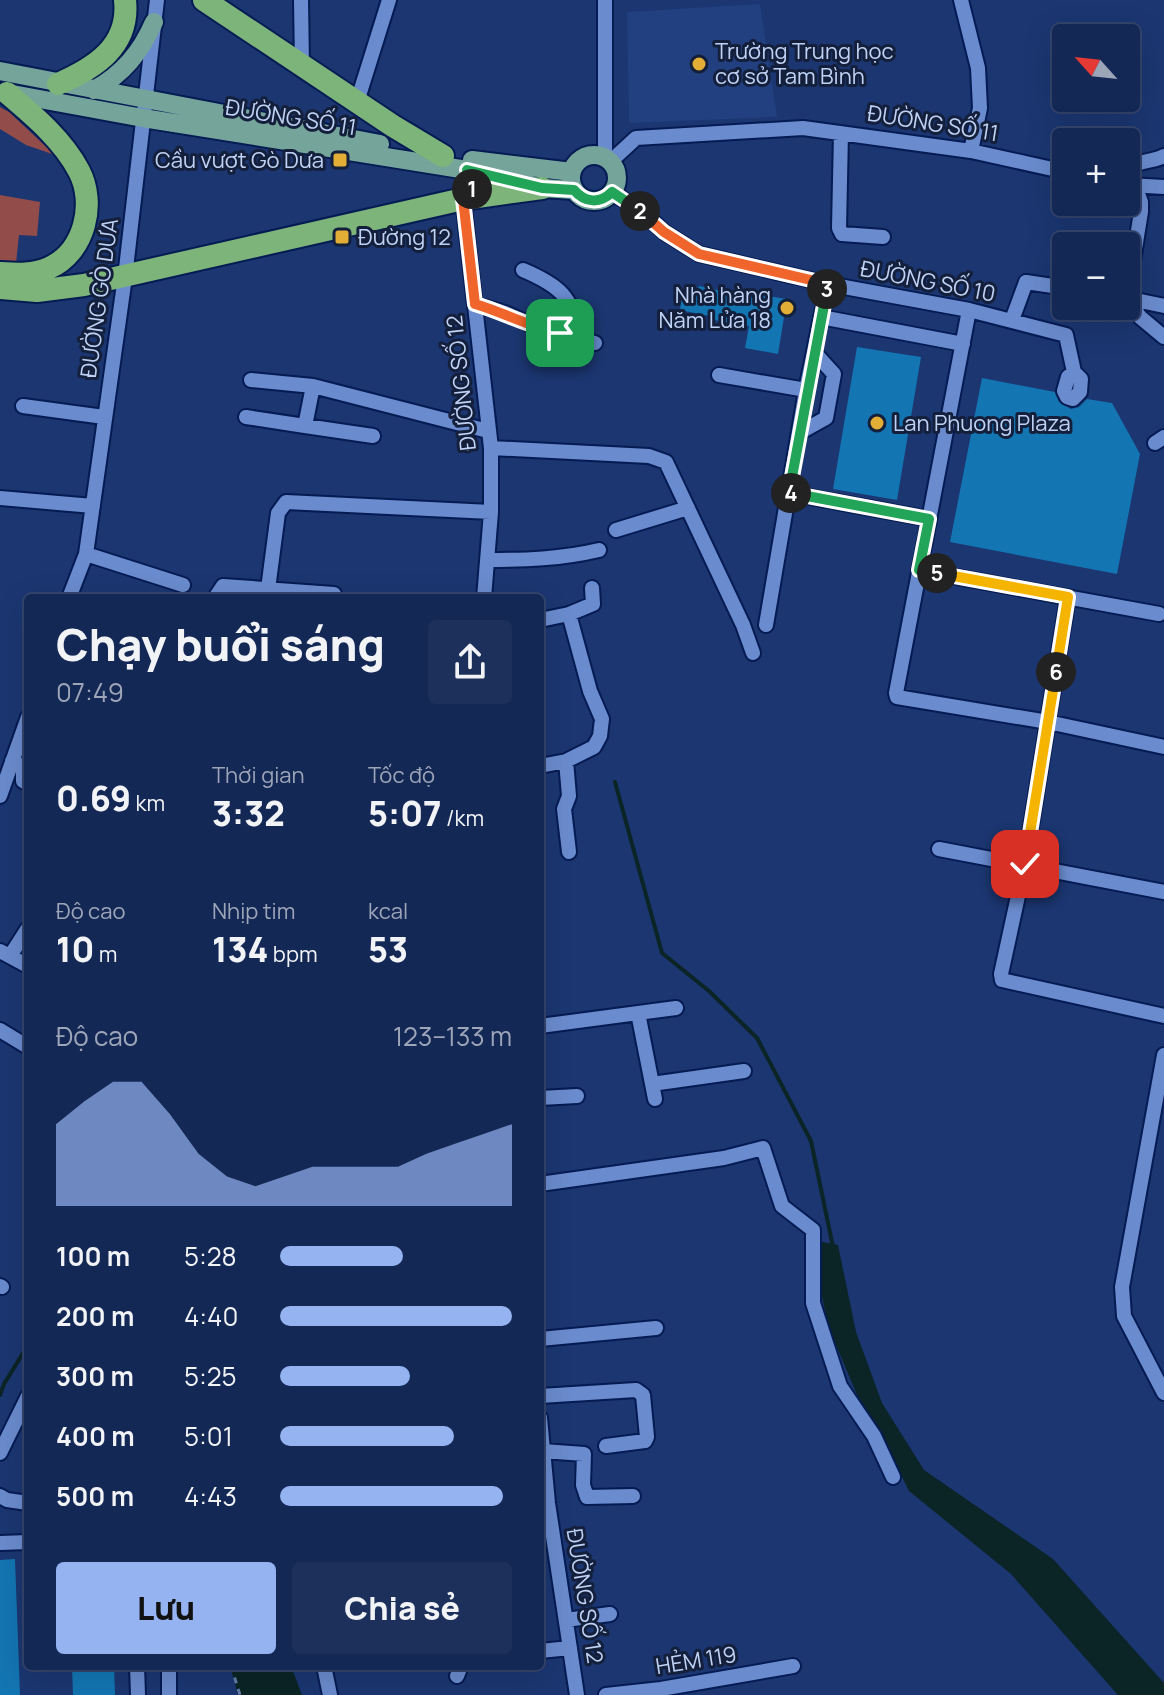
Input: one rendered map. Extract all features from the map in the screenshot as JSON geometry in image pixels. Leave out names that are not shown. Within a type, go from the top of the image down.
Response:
[{"type":"highway","points":[[58,84],[97,65],[108,54],[123,23],[125,0]]},
{"type":"highway","points":[[204,0],[443,156]]},
{"type":"highway","points":[[0,273],[27,275],[51,267],[75,244],[84,227],[88,207],[80,172],[70,156],[33,115],[4,92]]},
{"type":"highway","points":[[0,288],[37,291],[125,277],[463,199],[542,188]]},
{"type":"main road","points":[[94,90],[115,77],[131,61],[145,45],[154,22]]},
{"type":"main road","name":"ĐƯỜNG SỐ 11","points":[[0,71],[94,90],[144,109],[467,170],[542,188],[573,181]]},
{"type":"main road","name":"ĐƯỜNG SỐ 11","points":[[4,92],[144,109],[443,156],[573,181]]},
{"type":"main road","points":[[585,158],[608,160],[616,176],[612,192],[603,199],[592,201],[582,198],[573,181],[585,158]]},
{"type":"street","name":"ĐƯỜNG GÒ DƯA","points":[[71,594],[86,554],[93,506],[125,277],[157,0]]},
{"type":"street","points":[[301,0],[302,65]]},
{"type":"street","points":[[605,0],[608,160]]},
{"type":"street","points":[[961,0],[978,68],[980,108],[971,151]]},
{"type":"street","points":[[357,102],[389,1]]},
{"type":"street","name":"ĐƯỜNG SỐ 11","points":[[608,160],[636,138],[803,128],[971,151],[1052,169]]},
{"type":"street","points":[[841,133],[839,228],[842,234],[883,237]]},
{"type":"street","points":[[1140,162],[1164,156]]},
{"type":"street","name":"ĐƯỜNG SỐ 12","points":[[467,170],[474,182],[463,199],[491,448],[491,512],[484,594]]},
{"type":"street","points":[[1140,184],[1164,187]]},
{"type":"street","name":"ĐƯỜNG SỐ 10","points":[[612,192],[699,254],[828,284],[969,310],[1066,335],[1074,372]]},
{"type":"street","points":[[1138,232],[1140,200]]},
{"type":"street","points":[[523,270],[560,291],[573,306],[576,321],[574,337]]},
{"type":"street","points":[[1012,320],[1026,282],[1052,286]]},
{"type":"street","points":[[766,625],[806,390],[828,284]]},
{"type":"street","points":[[1140,301],[1164,306]]},
{"type":"street","points":[[475,304],[543,330],[595,343]]},
{"type":"street","points":[[969,310],[897,697],[1048,722],[1164,747]]},
{"type":"street","points":[[821,317],[963,344]]},
{"type":"street","points":[[1140,317],[1164,337]]},
{"type":"street","points":[[799,433],[826,418],[834,374],[814,352]]},
{"type":"street","points":[[719,375],[806,390]]},
{"type":"street","points":[[251,380],[313,386],[488,431]]},
{"type":"street","points":[[305,426],[313,386]]},
{"type":"street","points":[[23,406],[104,417]]},
{"type":"street","points":[[246,417],[373,436]]},
{"type":"street","points":[[491,448],[649,456],[666,462],[743,625],[753,653]]},
{"type":"street","points":[[789,493],[929,519]]},
{"type":"street","points":[[0,498],[93,506]]},
{"type":"street","points":[[268,589],[278,513],[286,502],[491,512]]},
{"type":"street","points":[[616,530],[688,508]]},
{"type":"street","points":[[487,560],[545,559],[599,550]]},
{"type":"street","points":[[86,554],[183,585]]},
{"type":"street","points":[[919,570],[1159,614]]},
{"type":"street","points":[[218,594],[223,586],[334,594]]},
{"type":"street","points":[[544,619],[569,614],[593,604],[592,588]]},
{"type":"street","points":[[1068,597],[1025,864],[1002,980],[1164,1016]]},
{"type":"street","points":[[544,765],[566,761],[597,744],[602,719],[590,691],[569,614]]},
{"type":"street","points":[[0,796],[24,728]]},
{"type":"street","points":[[12,761],[23,767],[24,782]]},
{"type":"street","points":[[566,761],[569,796],[564,809],[569,852]]},
{"type":"street","points":[[939,849],[1164,892]]},
{"type":"street","points":[[24,933],[5,954],[24,964]]},
{"type":"street","points":[[544,1025],[676,1008]]},
{"type":"street","points":[[638,1013],[654,1092],[744,1071]]},
{"type":"street","points":[[0,1030],[24,1045]]},
{"type":"street","points":[[1164,1055],[1122,1287],[1124,1316],[1164,1393]]},
{"type":"street","points":[[544,1098],[577,1096]]},
{"type":"street","points":[[544,1183],[724,1158],[763,1148],[782,1206],[813,1230],[813,1303],[840,1386],[874,1436],[893,1477]]},
{"type":"street","points":[[544,1339],[656,1328]]},
{"type":"street","points":[[544,1396],[636,1390],[643,1395],[645,1441],[606,1446]]},
{"type":"street","points":[[0,1453],[24,1404]]},
{"type":"street","points":[[544,1451],[584,1454],[583,1485],[587,1497],[633,1496]]},
{"type":"street","points":[[0,1496],[24,1502]]},
{"type":"street","name":"ĐƯỜNG SỐ 12","points":[[544,1503],[577,1695]]},
{"type":"street","points":[[0,1543],[24,1542]]},
{"type":"street","points":[[566,1620],[610,1614]]},
{"type":"street","points":[[544,1651],[570,1648]]},
{"type":"street","name":"HẺM 119","points":[[606,1695],[661,1689],[793,1666]]},
{"type":"street","points":[[137,1670],[138,1695]]},
{"type":"street","points":[[169,1670],[169,1695]]},
{"type":"street","points":[[325,1670],[330,1695]]},
{"type":"path","points":[[232,1670],[240,1695]]},
{"type":"shaded area","name":"Trường Trung học cơ sở Tam Bình","points":[[760,4],[777,117],[629,123],[627,12]]},
{"type":"shaded area","points":[[0,107],[55,155],[26,145],[0,129]]},
{"type":"shaded area","points":[[0,195],[40,202],[37,236],[19,235],[16,263],[0,262]]},
{"type":"shaded area","points":[[818,1241],[838,1245],[856,1332],[882,1403],[924,1470],[1053,1559],[1164,1683],[1164,1695],[1118,1695],[1011,1574],[909,1491],[857,1395],[828,1326],[821,1291]]},
{"type":"shaded area","points":[[231,1670],[293,1670],[302,1695],[238,1695]]},
{"type":"building","points":[[699,286],[753,298],[754,294],[787,299],[778,354],[745,348],[749,326],[680,310],[682,295],[696,298]]},
{"type":"building","name":"Lan Phuong Plaza","points":[[857,347],[921,357],[897,500],[833,489]]},
{"type":"building","points":[[982,378],[1055,392],[1059,402],[1071,409],[1079,407],[1087,399],[1112,403],[1140,454],[1117,574],[950,542]]},
{"type":"building","points":[[15,1559],[20,1695],[0,1695],[0,1560]]},
{"type":"building","points":[[72,1670],[114,1670],[115,1695],[73,1695]]},
{"type":"waterway","points":[[615,782],[662,953],[709,991],[757,1038],[811,1141],[833,1247]]},
{"type":"waterway","points":[[0,1395],[24,1352]]},
{"type":"place","name":"Trường Trung học cơ sở Tam Bình","points":[[699,64]]},
{"type":"place","name":"Cầu vượt Gò Dưa","points":[[340,160]]},
{"type":"place","name":"Đường 12","points":[[342,237]]},
{"type":"place","name":"Nhà hàng Năm Lửa 18","points":[[787,308]]},
{"type":"place","name":"Lan Phuong Plaza","points":[[877,423]]},
{"type":"route","points":[[560,333],[543,330],[475,304],[463,199],[474,182],[467,170],[542,188],[574,190],[582,198],[592,201],[603,199],[612,192],[699,254],[828,284],[789,493],[929,519],[919,570],[1068,597],[1025,864]]}]
